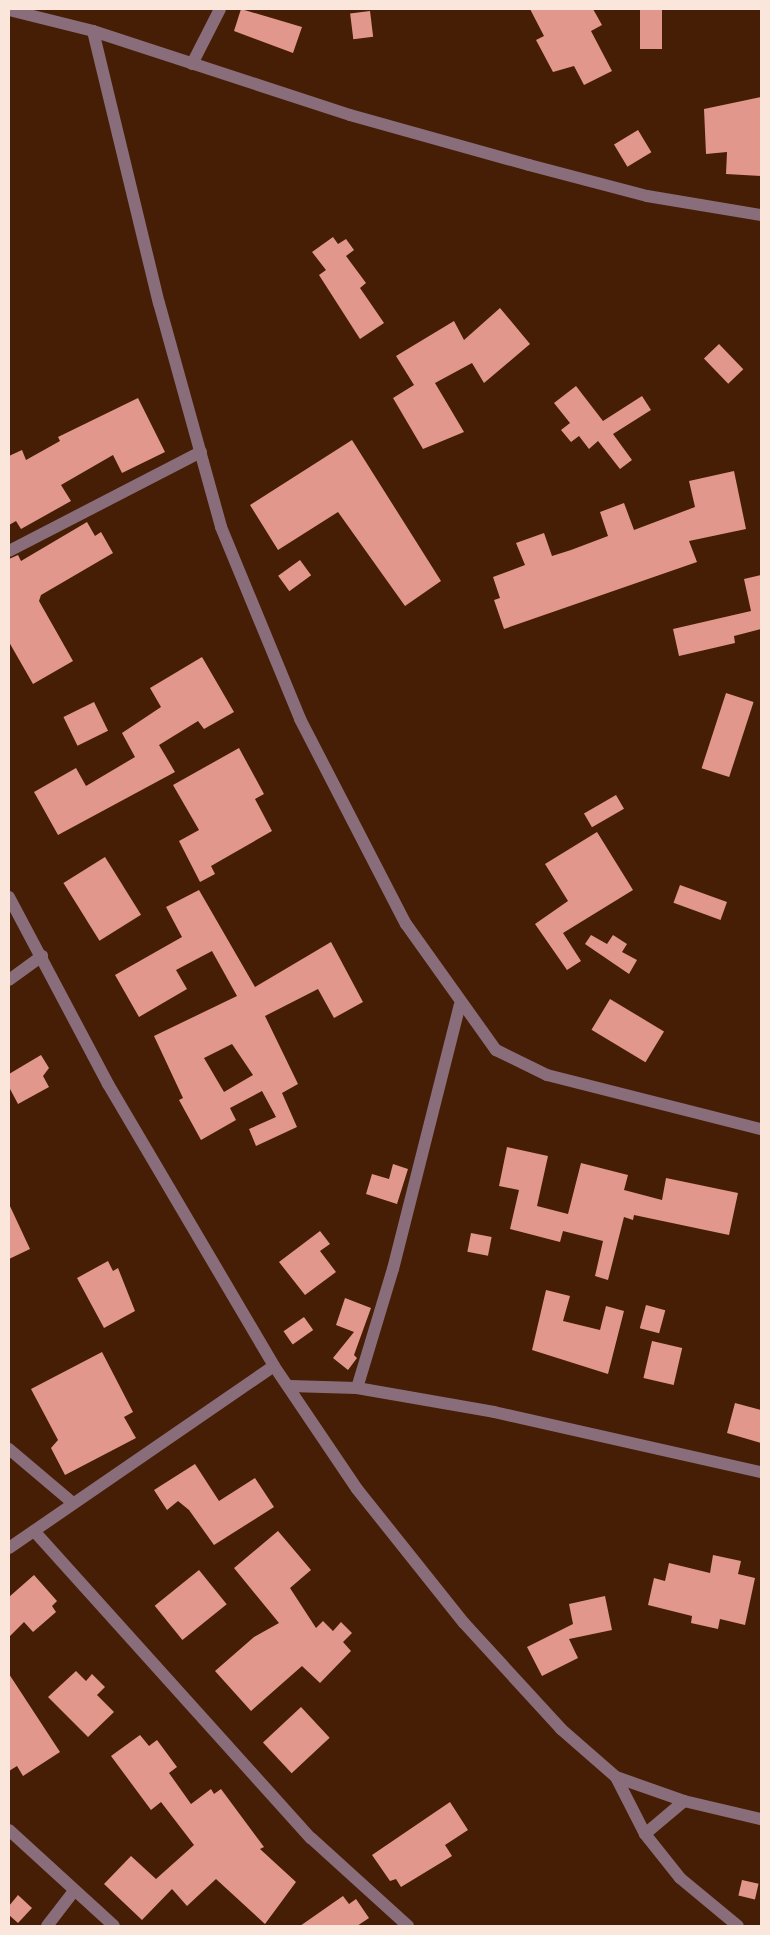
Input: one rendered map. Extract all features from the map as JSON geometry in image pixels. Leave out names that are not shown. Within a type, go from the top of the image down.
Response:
[{"type":"street","points":[[192,64],[220,9]]},
{"type":"street","points":[[9,10],[93,31],[350,115],[602,184],[761,215]]},
{"type":"street","points":[[93,31],[158,303],[221,527],[300,719],[406,924],[460,1005],[496,1050],[547,1075],[761,1129]]},
{"type":"street","points":[[9,551],[201,452]]},
{"type":"street","points":[[9,897],[42,956],[108,1084],[274,1366],[290,1386],[358,1489],[464,1623],[561,1729],[616,1777],[684,1801],[761,1819]]},
{"type":"street","points":[[9,980],[42,956]]},
{"type":"street","points":[[357,1388],[393,1269],[460,1005]]},
{"type":"street","points":[[9,1548],[35,1532],[73,1503],[274,1366]]},
{"type":"street","points":[[290,1386],[357,1388],[494,1412],[761,1472]]},
{"type":"street","points":[[9,1449],[73,1503]]},
{"type":"street","points":[[35,1532],[311,1838],[408,1926]]},
{"type":"street","points":[[616,1777],[645,1834],[680,1878],[738,1926]]},
{"type":"street","points":[[645,1834],[684,1801]]},
{"type":"street","points":[[9,1830],[114,1926]]},
{"type":"street","points":[[47,1926],[74,1891]]},
{"type":"building","points":[[241,9],[302,27],[293,53],[234,31]]},
{"type":"building","points":[[530,9],[593,9],[602,25],[591,31],[612,71],[584,85],[574,66],[553,72],[536,40],[544,36]]},
{"type":"building","points":[[640,9],[662,9],[662,49],[640,49]]},
{"type":"building","points":[[370,11],[373,37],[353,39],[350,13]]},
{"type":"building","points":[[761,97],[761,176],[726,174],[727,152],[706,154],[704,109]]},
{"type":"building","points":[[638,130],[651,152],[627,167],[614,144]]},
{"type":"building","points":[[333,237],[338,244],[346,239],[354,250],[346,256],[366,283],[360,288],[384,323],[360,339],[319,275],[326,270],[312,252]]},
{"type":"building","points":[[500,308],[530,344],[484,383],[472,363],[435,383],[464,432],[423,449],[393,398],[414,385],[396,356],[454,321],[464,340]]},
{"type":"building","points":[[719,344],[743,369],[728,384],[704,359]]},
{"type":"building","points":[[576,386],[603,421],[642,396],[651,410],[613,434],[632,460],[620,469],[598,441],[589,449],[579,436],[571,442],[561,430],[570,423],[554,403]]},
{"type":"building","points":[[138,398],[165,452],[122,473],[113,455],[61,485],[71,501],[21,529],[16,521],[9,525],[9,456],[22,450],[26,460],[60,441],[58,437]]},
{"type":"building","points":[[352,440],[441,581],[405,606],[338,512],[278,550],[250,505]]},
{"type":"building","points":[[734,471],[746,529],[689,541],[697,562],[504,629],[494,600],[500,598],[493,577],[525,565],[516,543],[544,533],[552,556],[571,550],[608,536],[600,512],[624,503],[634,530],[695,507],[689,481]]},
{"type":"building","points":[[87,522],[95,536],[101,532],[113,553],[41,595],[39,601],[73,661],[33,684],[9,642],[9,559],[18,555],[21,561]]},
{"type":"building","points":[[300,560],[311,575],[289,591],[278,576]]},
{"type":"building","points":[[761,575],[761,629],[734,636],[735,643],[679,656],[673,629],[751,611],[744,579]]},
{"type":"building","points":[[202,657],[234,712],[204,729],[198,721],[159,745],[175,772],[58,835],[34,792],[76,768],[86,786],[135,757],[122,733],[161,707],[150,688]]},
{"type":"building","points":[[726,693],[754,702],[729,777],[702,768]]},
{"type":"building","points":[[94,702],[108,731],[77,746],[63,717]]},
{"type":"building","points":[[239,748],[264,794],[255,799],[272,831],[211,866],[215,874],[200,882],[179,841],[199,830],[173,785]]},
{"type":"building","points":[[616,795],[624,809],[592,827],[584,814]]},
{"type":"building","points":[[597,832],[633,890],[563,933],[581,961],[567,970],[535,924],[568,901],[545,864]]},
{"type":"building","points":[[105,857],[141,915],[99,941],[63,883]]},
{"type":"building","points":[[680,885],[727,902],[720,920],[674,903]]},
{"type":"building","points":[[199,890],[255,987],[331,942],[363,1002],[334,1018],[318,989],[265,1016],[298,1084],[282,1093],[297,1127],[256,1146],[249,1129],[276,1117],[262,1091],[230,1108],[236,1120],[201,1140],[179,1100],[183,1098],[154,1036],[237,996],[212,951],[176,970],[187,989],[139,1017],[115,975],[182,937],[166,907]],"holes":[[[232,1044],[253,1075],[224,1092],[204,1058]]]},
{"type":"building","points":[[591,935],[607,944],[613,935],[627,944],[622,952],[637,960],[629,974],[585,944]]},
{"type":"building","points":[[610,999],[664,1031],[645,1062],[591,1030]]},
{"type":"building","points":[[41,1055],[49,1068],[43,1076],[49,1087],[18,1104],[9,1087],[9,1074]]},
{"type":"building","points":[[507,1147],[548,1156],[537,1206],[568,1214],[581,1163],[628,1175],[624,1190],[662,1200],[666,1178],[738,1193],[729,1235],[634,1215],[633,1220],[624,1217],[608,1280],[595,1276],[603,1241],[563,1231],[560,1242],[510,1229],[519,1190],[499,1186]]},
{"type":"building","points":[[393,1164],[408,1169],[397,1204],[366,1194],[372,1174],[389,1179]]},
{"type":"building","points":[[9,1204],[30,1249],[9,1259]]},
{"type":"building","points":[[320,1231],[330,1244],[320,1251],[336,1272],[305,1295],[279,1262]]},
{"type":"building","points":[[471,1233],[492,1237],[488,1256],[467,1252]]},
{"type":"building","points":[[108,1261],[113,1271],[118,1268],[135,1311],[104,1328],[77,1278]]},
{"type":"building","points":[[546,1290],[570,1296],[563,1321],[600,1330],[606,1306],[624,1311],[608,1374],[532,1350]]},
{"type":"building","points":[[345,1298],[371,1308],[354,1355],[357,1358],[348,1370],[333,1358],[354,1332],[336,1325]]},
{"type":"building","points":[[646,1305],[665,1310],[659,1333],[640,1328]]},
{"type":"building","points":[[304,1317],[313,1330],[293,1344],[284,1331]]},
{"type":"building","points":[[652,1341],[682,1348],[674,1385],[643,1378]]},
{"type":"building","points":[[102,1352],[133,1412],[124,1417],[136,1438],[65,1475],[51,1448],[58,1440],[31,1389]]},
{"type":"building","points":[[735,1403],[761,1410],[761,1443],[727,1433]]},
{"type":"building","points":[[195,1464],[219,1501],[255,1478],[274,1507],[214,1545],[189,1510],[178,1501],[167,1510],[154,1490]]},
{"type":"building","points":[[278,1531],[311,1570],[290,1588],[316,1628],[323,1621],[333,1631],[341,1622],[352,1633],[343,1642],[351,1651],[320,1683],[302,1666],[251,1711],[215,1671],[254,1637],[279,1623],[234,1568]]},
{"type":"building","points":[[713,1555],[741,1561],[738,1574],[755,1578],[745,1625],[720,1619],[718,1629],[691,1623],[692,1616],[648,1605],[654,1578],[665,1581],[669,1563],[710,1573]]},
{"type":"building","points":[[199,1570],[227,1604],[182,1640],[155,1606]]},
{"type":"building","points":[[34,1575],[57,1601],[52,1606],[56,1612],[33,1632],[24,1622],[9,1637],[9,1597]]},
{"type":"building","points":[[605,1596],[612,1630],[569,1639],[578,1658],[542,1676],[527,1647],[573,1624],[569,1604]]},
{"type":"building","points":[[76,1671],[86,1681],[92,1674],[105,1687],[97,1695],[114,1712],[88,1737],[48,1697]]},
{"type":"building","points":[[9,1674],[60,1752],[23,1776],[17,1766],[9,1771]]},
{"type":"building","points":[[301,1707],[330,1738],[292,1773],[263,1742]]},
{"type":"building","points":[[140,1735],[149,1746],[157,1740],[177,1767],[169,1773],[191,1804],[211,1789],[214,1794],[221,1789],[264,1847],[260,1849],[296,1882],[265,1924],[216,1879],[187,1906],[172,1889],[142,1920],[104,1884],[131,1856],[156,1879],[194,1845],[161,1802],[151,1810],[111,1756]]},
{"type":"building","points":[[450,1802],[468,1830],[445,1845],[452,1856],[401,1887],[396,1879],[390,1881],[372,1855]]},
{"type":"building","points":[[742,1880],[759,1884],[755,1899],[738,1896]]},
{"type":"building","points":[[18,1895],[32,1908],[18,1923],[9,1915],[9,1906]]},
{"type":"building","points":[[343,1896],[349,1904],[356,1899],[369,1918],[357,1926],[300,1926]]}]
